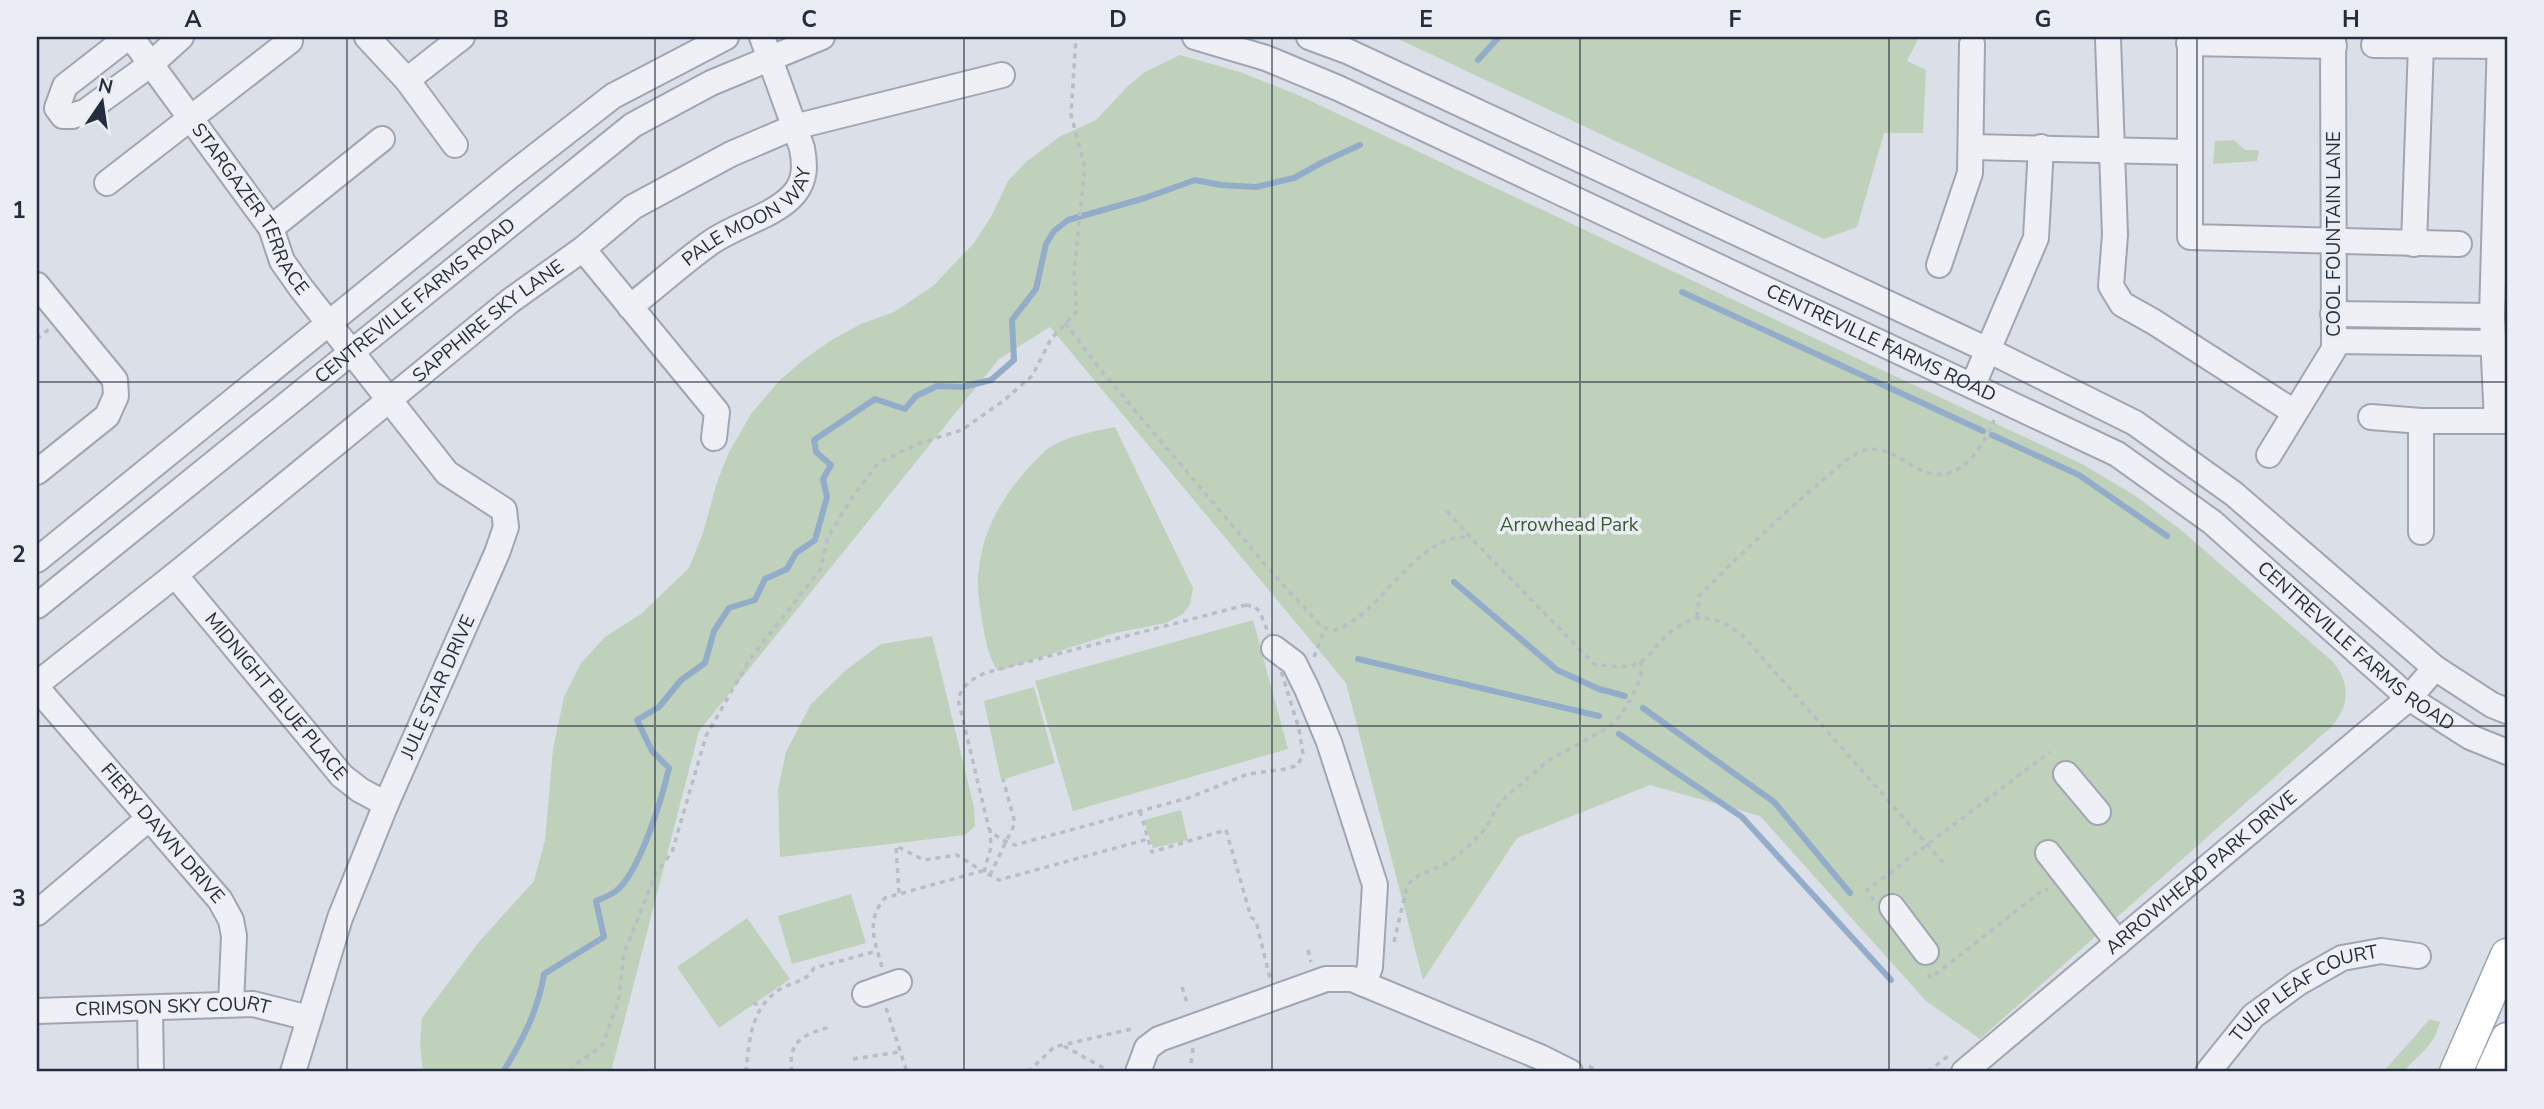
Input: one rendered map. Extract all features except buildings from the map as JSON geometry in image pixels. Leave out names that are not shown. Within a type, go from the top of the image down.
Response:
[{"type":"main road","points":[[2456,1072],[2507,956]]},
{"type":"main road","points":[[2492,1072],[2507,1039]]},
{"type":"street","name":"STARGAZER TERRACE","points":[[181,37],[151,64],[85,112],[63,116],[57,108],[65,86],[130,37],[151,64],[191,118],[271,228],[282,261],[353,352]]},
{"type":"street","points":[[368,37],[407,80],[455,145]]},
{"type":"street","points":[[407,80],[462,37]]},
{"type":"street","name":"CENTREVILLE FARMS ROAD","points":[[37,560],[509,177],[613,96],[726,37]]},
{"type":"street","name":"CENTREVILLE FARMS ROAD","points":[[37,606],[632,125],[711,83],[766,47],[822,37]]},
{"type":"street","name":"CENTREVILLE FARMS ROAD","points":[[1195,37],[1270,47],[1338,88],[2117,454],[2212,522],[2409,698],[2470,737],[2507,752]]},
{"type":"street","name":"CENTREVILLE FARMS ROAD","points":[[1309,37],[1347,51],[1990,351],[2135,423],[2234,494],[2435,668],[2492,705],[2507,711]]},
{"type":"street","points":[[2108,39],[2115,235],[2111,286],[2122,304],[2154,321],[2294,412]]},
{"type":"street","points":[[2333,41],[2190,40],[2190,237],[2459,244]]},
{"type":"street","points":[[107,183],[290,41]]},
{"type":"street","name":"COOL FOUNTAIN LANE","points":[[2269,455],[2334,349],[2333,41]]},
{"type":"street","points":[[2371,417],[2421,421],[2502,421],[2492,317],[2501,243],[2502,43],[2374,45]]},
{"type":"street","points":[[1939,265],[1970,173],[1972,44]]},
{"type":"street","points":[[2414,244],[2421,45]]},
{"type":"street","name":"PALE MOON WAY","points":[[630,307],[712,241],[780,205],[794,194],[804,175],[805,161],[766,47]]},
{"type":"street","name":"SAPPHIRE SKY LANE","points":[[37,686],[510,301],[583,249],[633,207],[731,153],[794,127],[1002,75]]},
{"type":"street","points":[[271,228],[382,139]]},
{"type":"street","points":[[1972,147],[2189,152]]},
{"type":"street","points":[[1973,386],[2036,238],[2041,147]]},
{"type":"street","points":[[583,249],[630,307],[726,404],[714,438]]},
{"type":"street","points":[[37,285],[115,380],[116,396],[107,416],[37,472]]},
{"type":"street","points":[[2333,314],[2492,317]]},
{"type":"street","points":[[2334,341],[2494,342]]},
{"type":"street","name":"JULE STAR DRIVE","points":[[293,1072],[340,918],[386,804],[506,527],[504,510],[447,473],[353,352]]},
{"type":"street","points":[[2421,421],[2421,532]]},
{"type":"street","name":"MIDNIGHT BLUE PLACE","points":[[175,575],[342,776],[360,790],[386,804]]},
{"type":"street","points":[[1274,648],[1294,663],[1307,689],[1329,742],[1375,885],[1370,967],[1364,984]]},
{"type":"street","name":"ARROWHEAD PARK DRIVE","points":[[1956,1064],[2118,943],[2409,698],[2435,668]]},
{"type":"street","name":"FIERY DAWN DRIVE","points":[[37,686],[220,900],[231,920],[233,936],[230,1004]]},
{"type":"street","points":[[2066,774],[2098,812]]},
{"type":"street","points":[[37,913],[148,819]]},
{"type":"street","points":[[2048,853],[2118,943]]},
{"type":"street","points":[[1884,904],[1925,959]]},
{"type":"street","name":"TULIP LEAF COURT","points":[[2208,1072],[2253,1016],[2298,983],[2342,958],[2381,951],[2418,956]]},
{"type":"street","points":[[1138,1072],[1147,1048],[1159,1039],[1326,979],[1340,978],[1364,984],[1540,1057],[1576,1068]]},
{"type":"street","name":"CRIMSON SKY COURT","points":[[37,1010],[253,1004],[309,1018]]},
{"type":"street","points":[[150,1008],[152,1072]]},
{"type":"path","points":[[571,1072],[576,1064],[602,1046],[618,1002],[624,953],[656,873],[672,852],[706,736],[750,659],[820,570],[828,537],[853,496],[878,463],[920,443],[962,430],[1003,401],[1032,376],[1051,339],[1077,311],[1074,272],[1085,167],[1071,115],[1076,37]]},
{"type":"path","points":[[1065,323],[1126,400],[1275,576],[1322,627],[1333,630],[1358,616],[1439,542],[1455,537],[1471,538]]},
{"type":"path","points":[[1697,617],[1699,596],[1770,526],[1857,453],[1876,447],[1925,472],[1944,476],[1967,465],[1990,431],[2004,400]]},
{"type":"path","points":[[1447,511],[1594,664],[1613,667],[1641,662],[1669,633],[1697,617],[1719,621],[1732,627],[1745,638],[1946,866]]},
{"type":"path","points":[[983,871],[992,847],[958,699],[963,687],[974,678],[1246,605],[1260,611],[1301,737],[1303,754],[1298,765],[1248,774],[1188,798],[1015,845],[989,829]]},
{"type":"path","points":[[1392,948],[1406,890],[1412,879],[1449,862],[1471,845],[1486,828],[1497,807],[1508,794],[1549,761],[1608,728],[1621,715],[1633,695],[1641,676],[1641,662]]},
{"type":"path","points":[[1884,904],[1867,890],[2050,752]]},
{"type":"path","points":[[990,875],[1015,823],[1003,779]]},
{"type":"path","points":[[1140,811],[1152,852],[1226,830],[1251,917],[1256,921],[1276,997]]},
{"type":"path","points":[[899,893],[896,846],[924,860],[957,855],[999,880],[1148,839]]},
{"type":"path","points":[[907,1072],[899,1052],[883,988],[872,923],[875,914],[886,898],[983,871]]},
{"type":"path","points":[[1925,959],[1931,978],[2044,889],[2054,891]]},
{"type":"path","points":[[746,1072],[751,1032],[762,1006],[781,989],[807,979],[814,968],[877,950]]},
{"type":"path","points":[[753,1003],[762,1006]]},
{"type":"path","points":[[792,1072],[792,1051],[800,1039],[830,1027]]},
{"type":"path","points":[[1028,1072],[1054,1047],[1144,1027]]},
{"type":"path","points":[[1063,1045],[1111,1072]]},
{"type":"path","points":[[853,1059],[899,1052]]},
{"type":"path","points":[[1928,1072],[1956,1064]]},
{"type":"path","points":[[1576,1068],[1598,1072]]},
{"type":"green space","points":[[1394,37],[1919,37],[1907,61],[1926,70],[1923,133],[1884,133],[1857,227],[1824,239]]},
{"type":"green space","name":"Arrowhead Park","points":[[1180,55],[1240,72],[1298,95],[2082,464],[2134,495],[2181,530],[2332,661],[2343,678],[2346,694],[2337,719],[1980,1039],[1926,1001],[1760,816],[1650,785],[1517,838],[1423,980],[1346,683],[1050,327],[999,359],[699,731],[611,1072],[423,1072],[420,1044],[422,1018],[479,942],[534,881],[545,840],[553,749],[564,697],[581,663],[605,637],[641,614],[689,568],[729,452],[751,414],[779,381],[830,341],[861,324],[894,312],[933,286],[974,243],[992,215],[1008,181],[1026,162],[1059,137],[1096,120],[1145,72]]},
{"type":"green space","points":[[2234,140],[2245,150],[2259,150],[2257,161],[2213,164],[2215,141]]},
{"type":"green space","points":[[1115,427],[1193,588],[1190,604],[1183,614],[1166,623],[1115,633],[998,671],[986,644],[978,589],[982,552],[991,523],[1014,485],[1047,450],[1073,437]]},
{"type":"green space","points":[[1253,620],[1288,749],[1073,811],[1035,681]]},
{"type":"green space","points":[[932,636],[974,807],[975,826],[965,835],[780,857],[778,789],[786,752],[811,704],[846,670],[881,644]]},
{"type":"green space","points":[[1034,687],[1055,763],[1001,780],[984,701]]},
{"type":"green space","points":[[1181,810],[1188,840],[1153,848],[1144,820]]},
{"type":"green space","points":[[851,894],[866,943],[792,964],[778,916]]},
{"type":"green space","points":[[747,918],[790,979],[719,1028],[677,967]]},
{"type":"green space","points":[[2430,1019],[2440,1022],[2434,1038],[2425,1050],[2404,1072],[2383,1072]]},
{"type":"waterway","points":[[1478,60],[1499,37]]},
{"type":"waterway","points":[[503,1072],[528,1025],[538,1001],[544,974],[604,937],[596,901],[614,892],[625,881],[649,834],[669,768],[652,751],[637,720],[659,707],[681,680],[705,663],[714,631],[729,608],[755,600],[765,579],[787,569],[796,553],[815,540],[827,497],[823,479],[831,465],[816,452],[814,440],[875,399],[905,409],[916,396],[937,386],[963,387],[991,380],[1014,360],[1012,320],[1036,289],[1046,244],[1054,231],[1068,220],[1145,198],[1195,180],[1256,187],[1294,178],[1360,145]]},
{"type":"waterway","points":[[1682,292],[1983,431]]},
{"type":"waterway","points":[[1992,435],[2079,475],[2167,536]]},
{"type":"waterway","points":[[1454,582],[1557,670],[1599,689],[1625,696]]},
{"type":"waterway","points":[[1358,659],[1599,716]]},
{"type":"waterway","points":[[1643,708],[1774,802],[1850,893]]},
{"type":"waterway","points":[[1619,734],[1742,817],[1891,980]]}]
